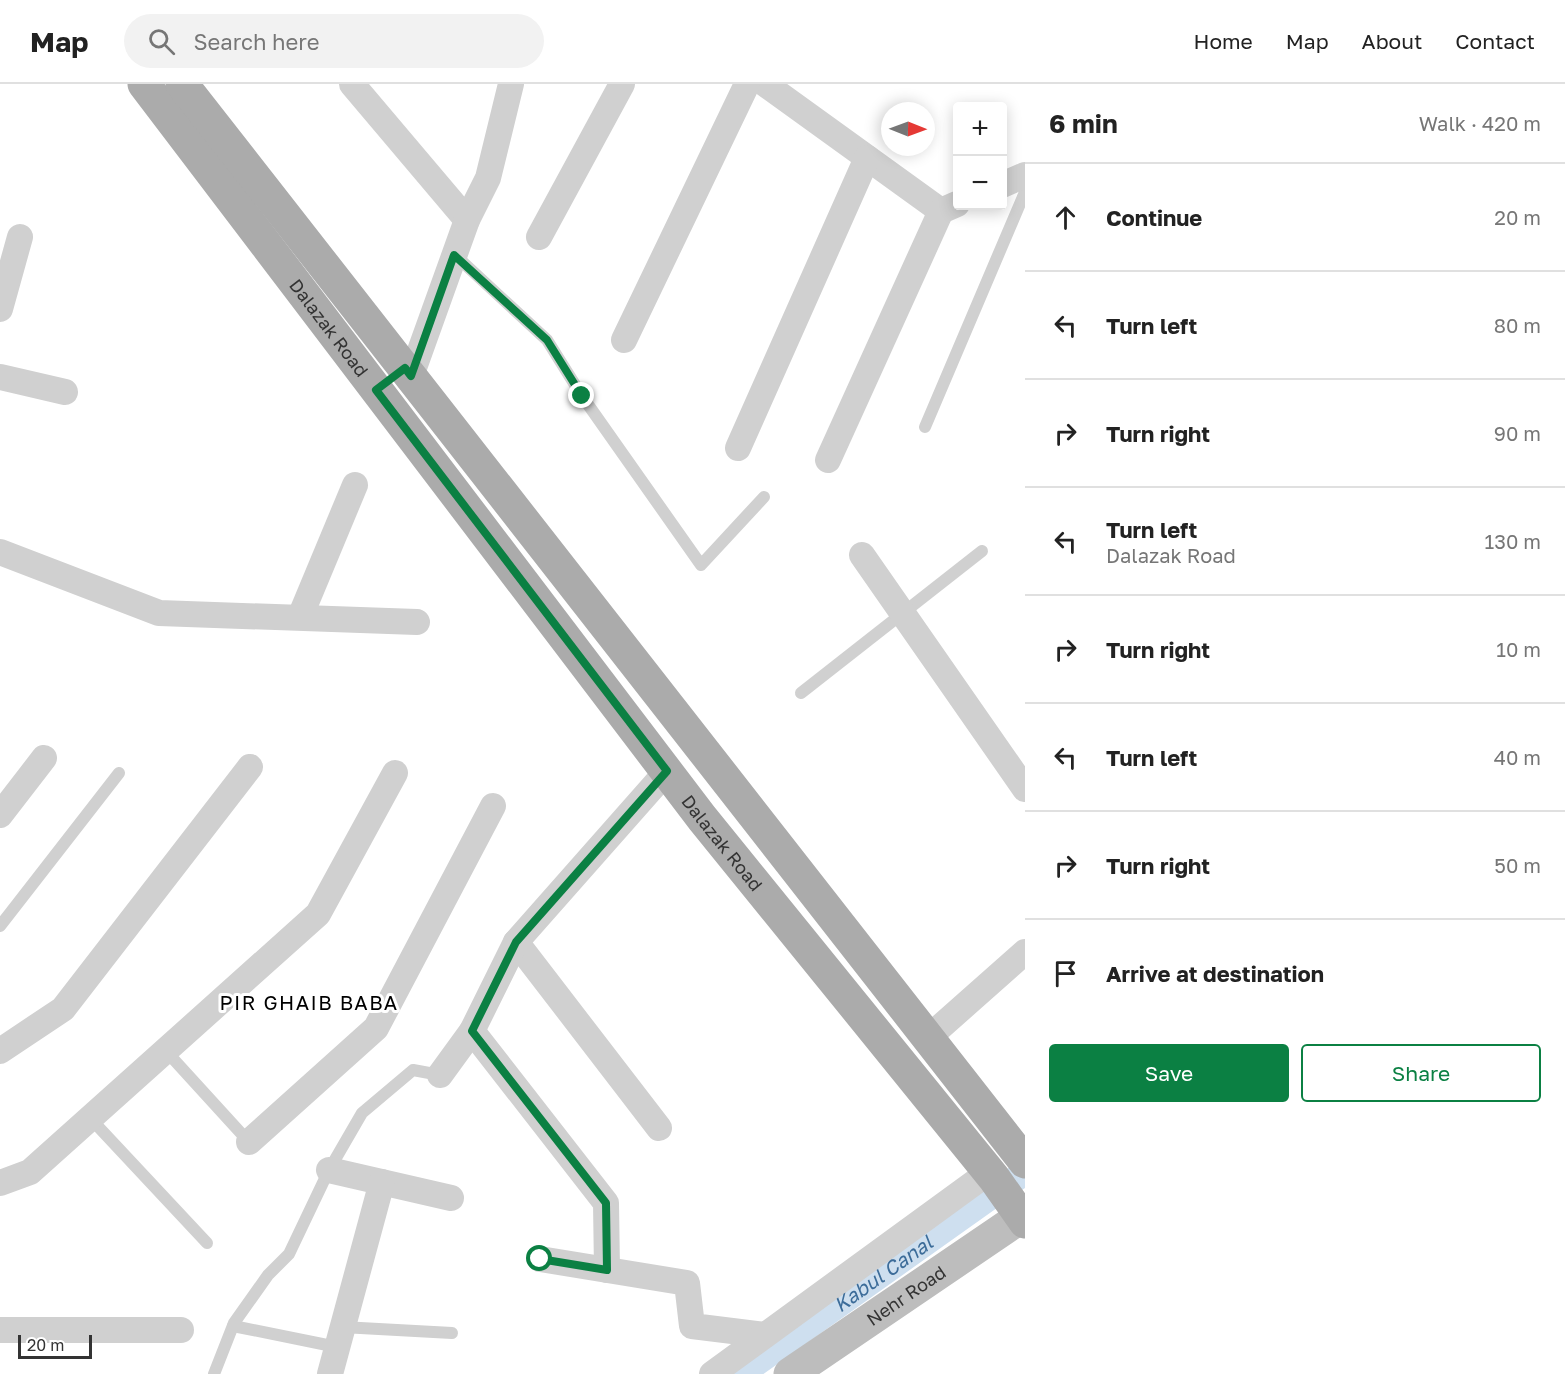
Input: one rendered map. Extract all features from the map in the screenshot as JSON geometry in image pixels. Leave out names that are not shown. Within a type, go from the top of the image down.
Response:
[{"type":"main road","name":"Dalazak Road","points":[[144,84],[667,771],[992,1175],[1021,1215]]},
{"type":"main road","name":"Dalazak Road","points":[[182,84],[1022,1154]]},
{"type":"main road","points":[[376,390],[408,372]]},
{"type":"main road","name":"Nehr Road","points":[[790,1374],[1021,1215]]},
{"type":"street","points":[[352,84],[467,220]]},
{"type":"street","points":[[408,372],[467,220],[488,178],[511,84]]},
{"type":"street","points":[[539,237],[622,84]]},
{"type":"street","points":[[624,340],[747,84]]},
{"type":"street","points":[[765,84],[867,158],[949,208],[828,460]]},
{"type":"street","points":[[738,448],[867,158]]},
{"type":"street","points":[[0,309],[21,237]]},
{"type":"street","points":[[0,377],[65,392]]},
{"type":"street","points":[[300,618],[355,485]]},
{"type":"street","points":[[0,552],[159,613],[417,622]]},
{"type":"street","points":[[862,555],[1025,789]]},
{"type":"street","points":[[0,815],[44,758]]},
{"type":"street","points":[[0,1051],[63,1009],[250,767]]},
{"type":"street","points":[[440,1075],[472,1031],[516,942],[667,771]]},
{"type":"street","points":[[0,1183],[30,1172],[318,914],[395,773]]},
{"type":"street","points":[[249,1142],[376,1028],[493,806]]},
{"type":"street","points":[[516,942],[659,1128]]},
{"type":"street","points":[[928,1037],[1025,952]]},
{"type":"street","points":[[472,1031],[606,1203],[607,1270]]},
{"type":"street","points":[[329,1170],[451,1198]]},
{"type":"street","points":[[712,1374],[992,1175]]},
{"type":"street","points":[[330,1374],[382,1182]]},
{"type":"street","points":[[540,1259],[687,1283],[692,1326],[765,1335]]},
{"type":"street","points":[[0,1330],[181,1330]]},
{"type":"lane","points":[[925,427],[1018,184]]},
{"type":"lane","points":[[454,255],[547,340],[582,396],[701,564],[764,497]]},
{"type":"lane","points":[[801,693],[982,551]]},
{"type":"lane","points":[[0,926],[119,773]]},
{"type":"lane","points":[[166,1051],[249,1142]]},
{"type":"lane","points":[[214,1374],[233,1326],[268,1275],[289,1254],[329,1170],[362,1113],[413,1070],[440,1075]]},
{"type":"lane","points":[[91,1119],[207,1243]]},
{"type":"lane","points":[[233,1326],[340,1337],[452,1333]]},
{"type":"waterway","name":"Kabul Canal","points":[[741,1374],[1025,1172]]},
{"type":"district","name":"PIR GHAIB BABA","points":[[309,1002]]},
{"type":"route","points":[[540,1259],[607,1270],[606,1203],[472,1031],[516,942],[667,771],[376,390],[405,368],[411,376],[454,255],[547,340],[582,396]]}]
